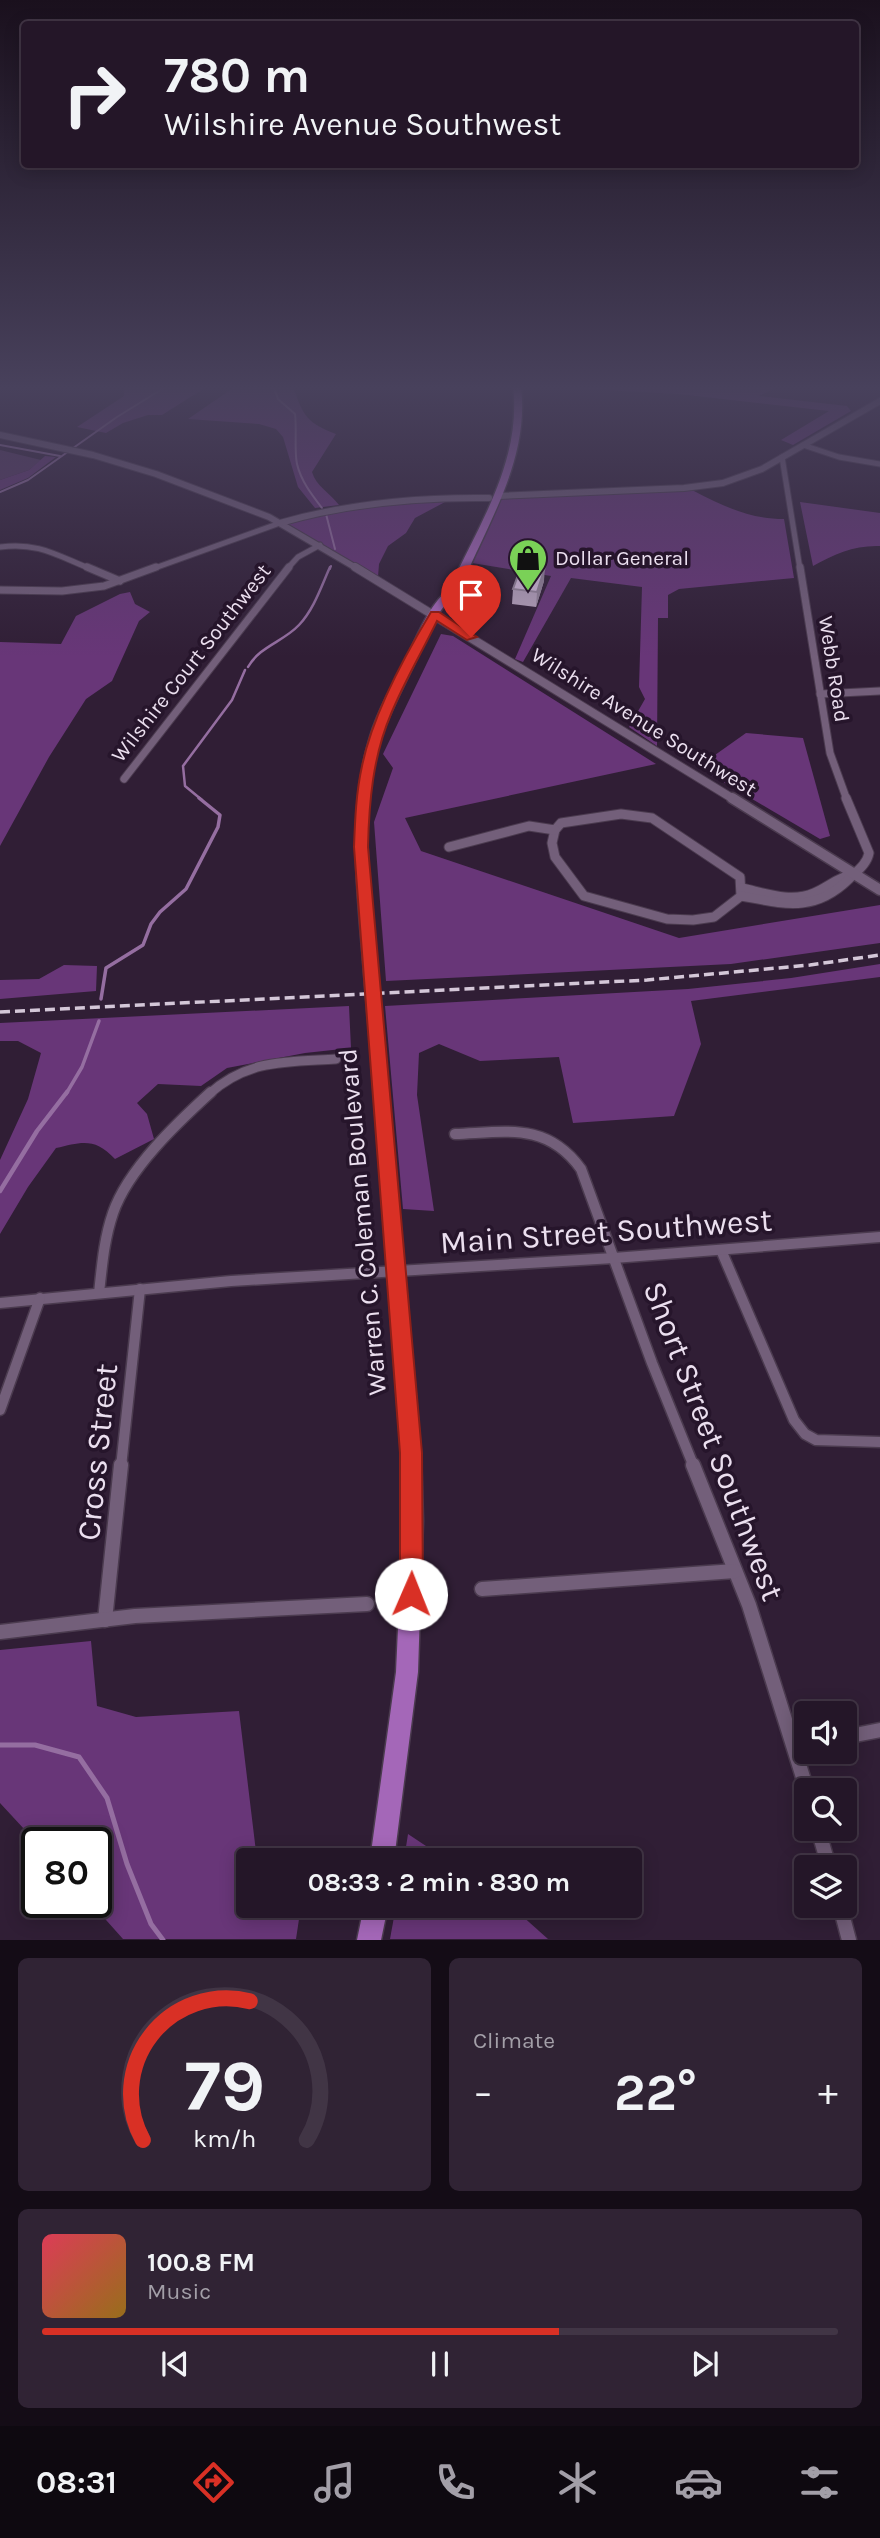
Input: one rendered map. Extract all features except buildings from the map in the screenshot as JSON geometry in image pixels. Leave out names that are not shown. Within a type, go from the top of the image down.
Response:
[{"type":"highway","name":"Warren C. Coleman Boulevard","points":[[384,1848],[400,1740],[411,1594],[411,1453],[361,847],[362,806],[369,764],[384,715],[435,614],[446,595],[453,591],[494,497],[497,483],[503,477]]},
{"type":"highway","points":[[369,1940],[374,1918]]},
{"type":"street","name":"Wilshire Avenue Southwest","points":[[161,477],[207,491],[280,523],[320,545],[880,890]]},
{"type":"street","points":[[0,590],[76,591],[120,582],[280,523],[318,512],[449,497],[708,486],[745,477]]},
{"type":"street","name":"Webb Road","points":[[785,477],[830,753],[840,785],[868,850],[866,863],[854,874]]},
{"type":"street","points":[[0,547],[24,544],[35,546],[120,582]]},
{"type":"street","name":"Wilshire Court Southwest","points":[[124,779],[281,574],[298,557],[320,545]]},
{"type":"street","points":[[820,694],[880,691]]},
{"type":"street","points":[[637,814],[652,818],[740,877],[742,892],[714,916],[693,920],[667,919],[584,896],[555,857],[552,843],[555,830],[562,823],[586,818],[637,814]]},
{"type":"street","points":[[449,846],[528,827],[555,830]]},
{"type":"street","points":[[742,892],[796,905],[810,904],[833,892],[854,874]]},
{"type":"street","points":[[99,1293],[115,1205],[143,1164],[178,1126],[229,1078],[247,1068],[336,1059]]},
{"type":"street","name":"Short Street Southwest","points":[[455,1134],[527,1133],[550,1136],[571,1152],[581,1169],[652,1363],[749,1605],[794,1727]]},
{"type":"street","name":"Main Street Southwest","points":[[0,1303],[141,1289],[614,1258],[880,1237]]},
{"type":"street","points":[[721,1250],[793,1420],[805,1434],[816,1440],[880,1442]]},
{"type":"street","name":"Cross Street","points":[[105,1620],[141,1289]]},
{"type":"street","points":[[0,1410],[40,1298]]},
{"type":"street","points":[[482,1589],[735,1571]]},
{"type":"street","points":[[0,1632],[135,1616],[367,1604]]},
{"type":"street","points":[[857,1735],[880,1730]]},
{"type":"street","points":[[843,1918],[849,1940]]},
{"type":"shaded area","points":[[10,477],[30,477],[0,490],[0,480]]},
{"type":"shaded area","points":[[295,477],[314,477],[339,505],[315,508],[298,487]]},
{"type":"shaded area","points":[[692,490],[748,514],[784,519],[794,578],[679,589],[668,595],[668,618],[658,618],[657,746],[629,727],[645,699],[639,687],[642,587],[571,578],[523,662],[515,659],[551,576],[472,563],[502,498]]},
{"type":"shaded area","points":[[443,499],[445,502],[415,518],[406,533],[388,546],[379,564],[378,577],[288,524],[326,513]]},
{"type":"shaded area","points":[[800,502],[880,513],[880,546],[845,551],[813,566]]},
{"type":"shaded area","points":[[130,592],[135,604],[150,612],[139,621],[112,681],[86,699],[49,757],[0,846],[0,642],[61,644],[76,616],[120,594]]},
{"type":"shaded area","points":[[441,634],[453,636],[656,764],[405,818],[421,851],[679,938],[880,905],[880,943],[731,964],[386,981],[374,822],[393,768],[383,754]]},
{"type":"shaded area","points":[[746,733],[803,738],[830,836],[820,839],[698,767]]},
{"type":"shaded area","points":[[880,964],[880,977],[691,1001],[701,1044],[674,1116],[573,1123],[559,1057],[480,1061],[439,1044],[419,1053],[417,1095],[434,1211],[403,1209],[385,1006],[688,989],[791,978]]},
{"type":"shaded area","points":[[64,965],[97,966],[96,991],[0,999],[0,980],[39,979]]},
{"type":"shaded area","points":[[349,1006],[351,1048],[305,1053],[227,1068],[201,1086],[158,1084],[137,1103],[147,1114],[154,1139],[115,1159],[94,1144],[73,1144],[56,1148],[28,1187],[0,1234],[0,1160],[28,1099],[41,1053],[18,1041],[0,1041],[0,1023]]},
{"type":"shaded area","points":[[91,1641],[97,1706],[136,1717],[239,1711],[256,1848],[236,1848],[236,1918],[299,1918],[296,1939],[123,1939],[104,1918],[112,1918],[112,1827],[22,1827],[0,1803],[0,1650]]},
{"type":"shaded area","points":[[408,1834],[429,1848],[406,1848]]},
{"type":"shaded area","points":[[394,1918],[524,1918],[548,1939],[390,1939]]},
{"type":"waterway","points":[[0,492],[33,477]]},
{"type":"waterway","points":[[302,477],[322,508]]},
{"type":"waterway","points":[[326,514],[335,549]]},
{"type":"waterway","points":[[248,667],[259,654],[293,631],[304,619],[317,598],[330,567]]},
{"type":"waterway","points":[[202,800],[185,786],[183,766],[232,700],[245,670]]},
{"type":"waterway","points":[[101,999],[106,968],[143,945],[151,924],[160,912],[186,889],[218,827],[220,815],[199,798]]},
{"type":"waterway","points":[[66,1094],[82,1067],[99,1021]]},
{"type":"waterway","points":[[0,1191],[37,1131],[67,1092]]},
{"type":"waterway","points":[[0,1745],[35,1745],[79,1757],[107,1798],[127,1864],[151,1924],[163,1940]]},
{"type":"railway","points":[[0,1012],[647,980],[810,965],[880,955]]},
{"type":"place","name":"Dollar General","points":[[528,592]]},
{"type":"route","points":[[411,1594],[411,1453],[361,847],[362,806],[374,742],[384,715],[435,614],[471,637]]}]
